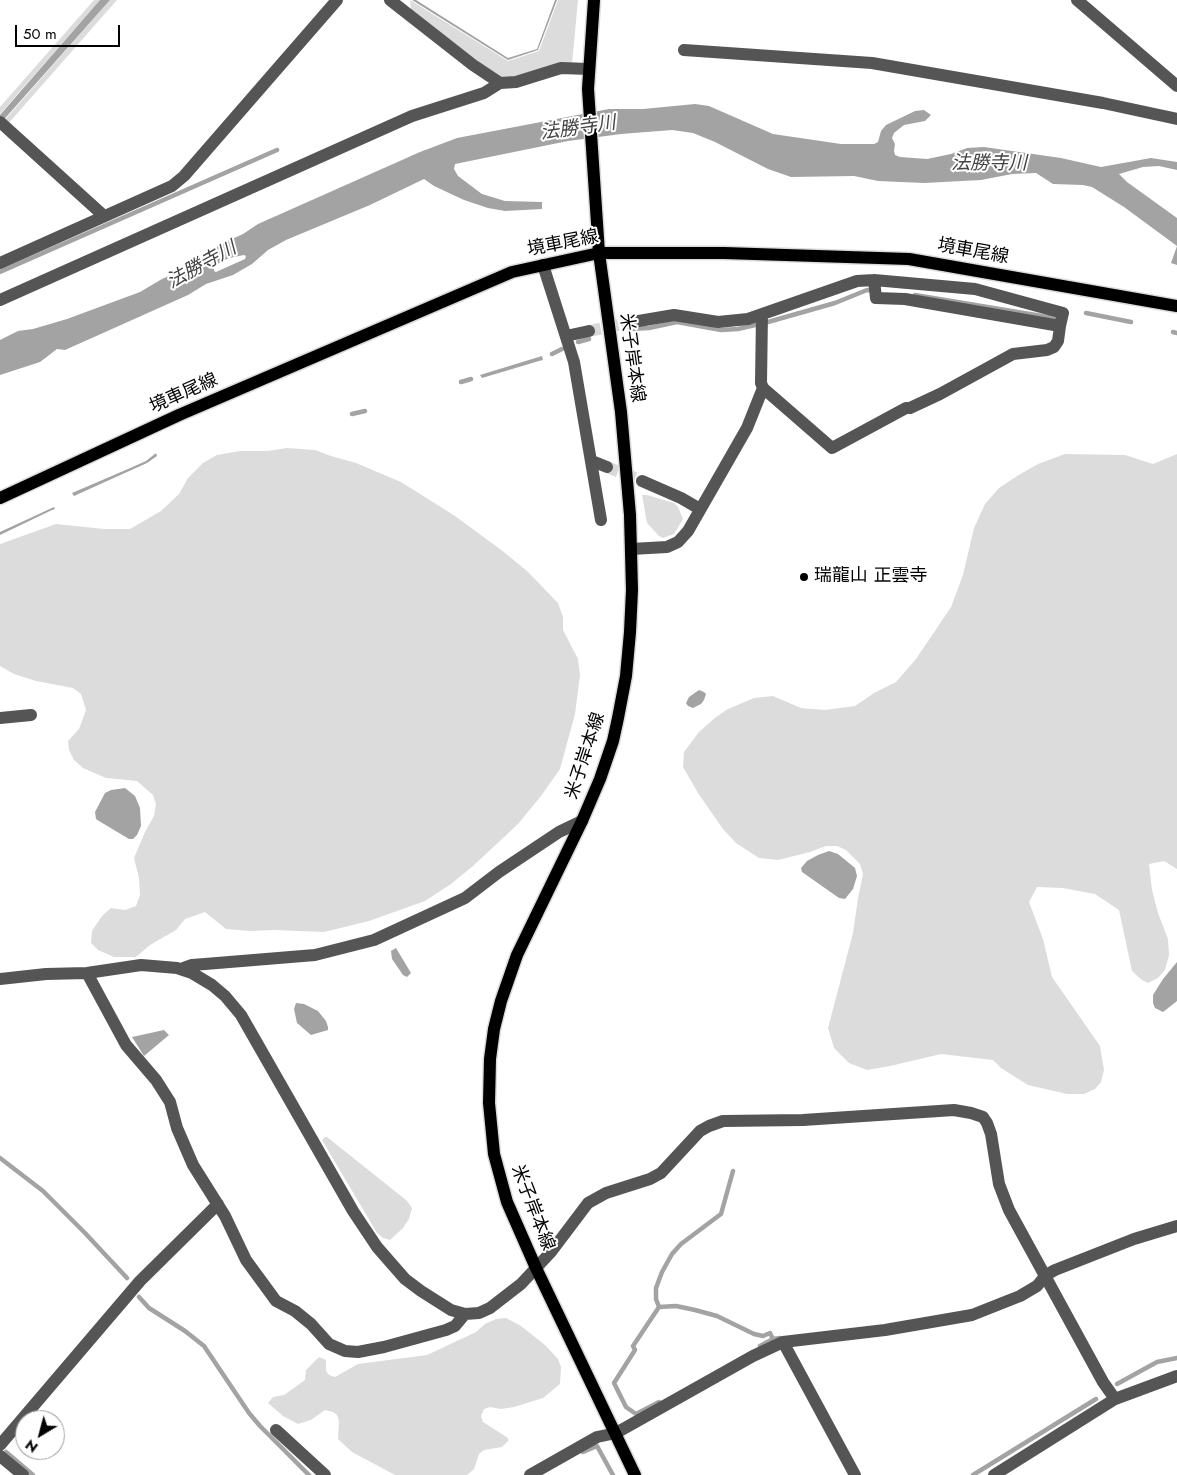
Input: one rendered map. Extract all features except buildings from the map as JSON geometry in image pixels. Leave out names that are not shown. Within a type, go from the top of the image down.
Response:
[{"type":"main road","name":"米子岸本線","points":[[594,0],[588,90],[599,253],[621,412],[630,515],[630,632],[624,684],[613,741],[600,779],[508,977],[494,1029],[490,1059],[488,1103],[494,1154],[507,1202],[536,1268],[635,1475]]},
{"type":"main road","name":"境車尾線","points":[[0,498],[179,415],[512,272],[599,253],[742,253],[909,259],[1177,306]]},
{"type":"street","points":[[0,263],[172,186],[184,176],[337,0]]},
{"type":"street","points":[[1077,0],[1177,86]]},
{"type":"street","points":[[399,2],[473,65],[500,83]]},
{"type":"street","points":[[684,50],[872,63],[1103,103],[1177,119]]},
{"type":"street","points":[[0,300],[412,116],[484,93],[500,83],[516,82],[561,68],[589,69]]},
{"type":"street","points":[[2,124],[104,216]]},
{"type":"street","points":[[543,265],[574,362],[601,520]]},
{"type":"street","points":[[627,323],[674,316],[718,322],[748,319],[762,320],[857,282],[874,287],[975,289],[1063,314],[1058,341],[1054,348],[1012,354],[940,394],[910,408],[906,408],[832,448],[762,388]]},
{"type":"street","points":[[874,287],[876,298],[905,299],[1060,326]]},
{"type":"street","points":[[631,549],[667,547],[678,542],[688,531],[747,428],[762,388],[762,320]]},
{"type":"street","points":[[566,336],[589,332]]},
{"type":"street","points":[[592,461],[607,467]]},
{"type":"street","points":[[642,481],[681,498],[700,509]]},
{"type":"street","points":[[0,718],[31,715]]},
{"type":"street","points":[[181,969],[198,964],[315,955],[374,940],[464,898],[498,872],[559,832],[582,821]]},
{"type":"street","points":[[0,979],[87,972],[141,965],[181,969],[212,984],[241,1015],[353,1211],[384,1256],[405,1279],[428,1296],[451,1310],[465,1314],[479,1313],[490,1308],[511,1292],[551,1252],[588,1203],[606,1193],[661,1174],[700,1131],[709,1126],[723,1122],[803,1120],[954,1110],[982,1117],[987,1123],[991,1134],[999,1184],[1009,1210],[1103,1382],[1115,1400]]},
{"type":"street","points":[[87,972],[126,1045],[156,1080],[170,1102],[192,1165],[218,1204],[246,1260],[276,1300],[295,1310],[329,1344],[345,1351],[358,1352],[446,1330],[454,1326],[465,1314]]},
{"type":"street","points":[[0,1445],[140,1280],[218,1204]]},
{"type":"street","points":[[530,1475],[596,1437],[616,1433],[752,1356],[783,1342],[885,1330],[972,1315],[1020,1296],[1037,1286],[1046,1275],[1134,1240],[1177,1226]]},
{"type":"street","points":[[783,1342],[855,1475]]},
{"type":"street","points":[[994,1475],[1115,1400],[1177,1376]]},
{"type":"street","points":[[276,1430],[325,1475]]},
{"type":"street","points":[[0,1456],[23,1475]]},
{"type":"shaded area","points":[[94,0],[100,0],[0,114],[0,107]]},
{"type":"shaded area","points":[[110,0],[117,0],[7,125],[3,122]]},
{"type":"shaded area","points":[[410,0],[508,61],[539,51],[558,0],[578,0],[572,64],[518,78],[499,77],[411,10]]},
{"type":"shaded area","points":[[287,448],[315,450],[356,463],[401,482],[455,516],[504,552],[528,572],[558,603],[563,617],[563,630],[578,659],[580,675],[575,714],[560,769],[518,824],[473,866],[451,884],[425,901],[369,921],[324,932],[226,929],[205,912],[185,919],[176,930],[150,945],[136,957],[114,957],[98,950],[91,943],[92,931],[102,916],[111,908],[125,910],[136,906],[140,895],[139,878],[134,858],[154,816],[156,804],[153,795],[137,781],[106,778],[83,768],[74,760],[69,750],[68,741],[79,729],[86,710],[81,694],[73,688],[36,681],[14,674],[0,666],[0,544],[56,524],[104,529],[130,529],[161,511],[179,494],[188,478],[203,463],[217,455],[240,451],[268,451]]},
{"type":"shaded area","points":[[1065,454],[1125,455],[1153,464],[1177,454],[1177,869],[1164,861],[1149,864],[1152,890],[1168,939],[1169,955],[1165,970],[1158,978],[1148,983],[1132,971],[1119,910],[1095,894],[1063,888],[1037,887],[1029,902],[1043,939],[1052,977],[1100,1046],[1104,1070],[1101,1082],[1095,1089],[1084,1094],[1067,1094],[1028,1085],[1001,1068],[993,1060],[941,1054],[867,1070],[849,1063],[834,1048],[828,1028],[853,933],[863,874],[860,864],[846,850],[837,846],[826,846],[778,860],[759,858],[736,843],[723,829],[683,767],[684,752],[699,732],[716,717],[728,709],[754,698],[773,696],[801,708],[825,710],[855,706],[874,693],[896,682],[916,659],[951,607],[963,575],[974,528],[985,504],[999,488],[1017,476],[1038,464]]},
{"type":"shaded area","points":[[642,495],[674,503],[678,507],[683,519],[674,534],[663,538],[647,523]]},
{"type":"shaded area","points":[[325,1137],[406,1200],[412,1208],[409,1219],[403,1228],[390,1240],[383,1238],[377,1233],[322,1140]]},
{"type":"shaded area","points":[[506,1318],[521,1326],[545,1345],[558,1359],[561,1367],[560,1384],[543,1398],[514,1407],[501,1409],[490,1407],[484,1409],[481,1416],[483,1422],[508,1438],[508,1441],[502,1447],[484,1450],[479,1454],[474,1469],[467,1475],[395,1475],[352,1452],[338,1439],[339,1421],[337,1415],[333,1412],[325,1410],[311,1420],[298,1424],[283,1416],[268,1403],[273,1397],[284,1395],[305,1380],[306,1370],[319,1357],[326,1360],[326,1371],[329,1375],[335,1377],[358,1364],[427,1355],[476,1332],[485,1324],[496,1319]]},
{"type":"water","points":[[100,0],[110,0],[0,124],[0,115]]},
{"type":"water","points":[[412,0],[416,0],[508,58],[537,49],[555,0],[557,0],[538,50],[508,60]]},
{"type":"water","name":"法勝寺川","points":[[695,104],[709,106],[773,134],[841,144],[874,144],[878,142],[881,131],[886,125],[915,111],[924,110],[931,115],[925,121],[904,125],[894,133],[892,138],[895,144],[895,155],[927,159],[951,154],[967,148],[984,147],[1061,158],[1101,167],[1151,158],[1177,162],[1177,170],[1159,166],[1143,167],[1119,174],[1127,182],[1177,218],[1177,246],[1124,207],[1092,187],[1053,184],[1036,173],[1012,174],[981,180],[924,183],[878,181],[854,176],[791,177],[768,169],[693,133],[672,130],[621,134],[568,141],[455,164],[454,169],[458,176],[482,194],[505,201],[542,202],[542,209],[505,211],[488,208],[464,200],[434,186],[424,179],[370,205],[286,240],[268,250],[252,264],[233,275],[206,284],[188,295],[65,350],[57,349],[40,362],[0,375],[0,340],[18,331],[33,329],[67,319],[140,292],[162,279],[196,264],[219,245],[243,234],[258,224],[420,152],[457,138],[609,109],[643,109]],"holes":[[[246,256],[245,259],[216,272],[214,271],[214,268],[219,263],[229,258]]]},
{"type":"water","points":[[1177,246],[1177,265],[1171,263]]},
{"type":"water","points":[[542,356],[543,360],[482,378],[480,375]]},
{"type":"water","points":[[156,453],[157,456],[147,463],[74,496],[72,493],[146,461]]},
{"type":"water","points":[[54,507],[55,509],[0,535],[0,532]]},
{"type":"water","points":[[699,690],[706,694],[704,700],[693,708],[688,706],[686,703],[689,697]]},
{"type":"water","points":[[125,788],[135,796],[140,808],[141,826],[133,839],[129,839],[96,819],[95,812],[105,793]]},
{"type":"water","points":[[829,851],[838,854],[855,868],[857,876],[853,889],[845,899],[839,898],[802,872],[801,868],[807,861]]},
{"type":"water","points":[[396,948],[411,973],[407,977],[403,975],[392,959],[391,951]]},
{"type":"water","points":[[1177,962],[1177,1001],[1163,1012],[1155,1008],[1153,995]]},
{"type":"water","points":[[296,1003],[304,1004],[318,1011],[326,1021],[328,1030],[311,1035],[297,1023],[294,1009]]},
{"type":"water","points":[[164,1030],[169,1035],[144,1056],[132,1037]]},
{"type":"waterway","points":[[0,272],[277,150]]},
{"type":"waterway","points":[[630,329],[649,328],[677,322],[721,330],[738,329],[835,303],[867,290],[875,291]]},
{"type":"waterway","points":[[915,295],[1054,318]]},
{"type":"waterway","points":[[1086,313],[1131,322]]},
{"type":"waterway","points":[[1173,332],[1177,333]]},
{"type":"waterway","points":[[578,342],[589,339]]},
{"type":"waterway","points":[[552,354],[562,349]]},
{"type":"waterway","points":[[461,382],[471,379]]},
{"type":"waterway","points":[[352,414],[365,411]]},
{"type":"waterway","points":[[0,1158],[43,1191],[127,1278]]},
{"type":"waterway","points":[[659,1307],[656,1299],[656,1288],[662,1272],[672,1254],[681,1244],[721,1214],[733,1171]]},
{"type":"waterway","points":[[139,1297],[149,1308],[185,1331],[204,1346],[249,1413],[309,1475]]},
{"type":"waterway","points":[[659,1402],[636,1414],[626,1407],[614,1383],[635,1350],[633,1346],[659,1307],[676,1306],[717,1316],[754,1334],[763,1336],[770,1333],[773,1339]]},
{"type":"waterway","points":[[760,1346],[773,1339],[780,1338]]},
{"type":"waterway","points":[[1117,1384],[1157,1362],[1177,1358]]},
{"type":"waterway","points":[[973,1475],[1096,1399]]},
{"type":"waterway","points":[[583,1452],[597,1446],[613,1475]]},
{"type":"waterway","points":[[6,1452],[33,1475]]},
{"type":"tunnel","points":[[589,331],[627,323]]},
{"type":"tunnel","points":[[607,467],[642,481]]},
{"type":"place","name":"瑞龍山 正雲寺","points":[[804,577]]}]
